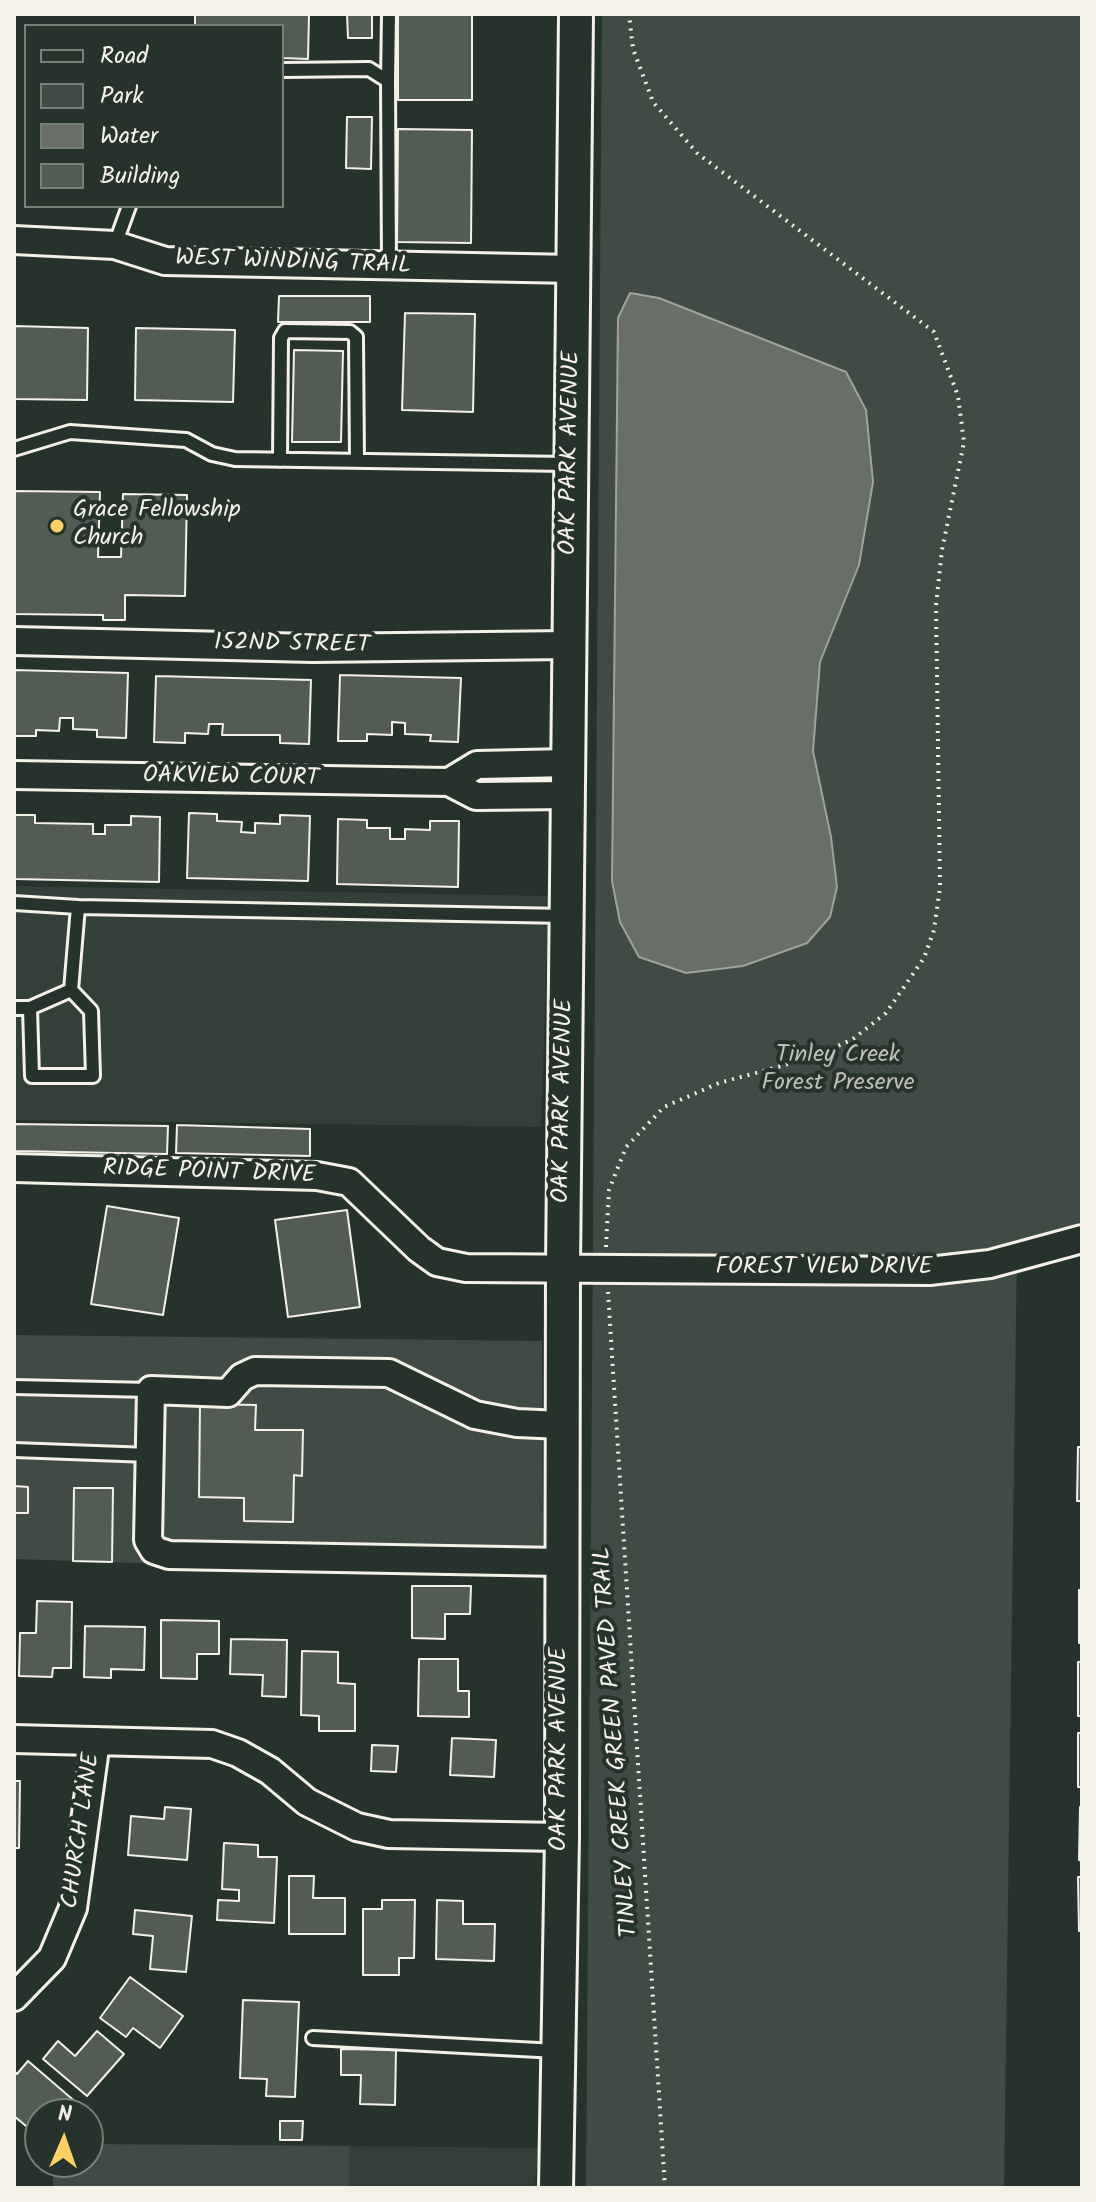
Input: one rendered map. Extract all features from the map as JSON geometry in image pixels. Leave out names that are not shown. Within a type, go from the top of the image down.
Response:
[{"type":"street","name":"OAK PARK AVENUE","points":[[556,2188],[562,1837],[563,1266],[576,14]]},
{"type":"street","name":"WEST WINDING TRAIL","points":[[14,240],[115,245],[165,261],[389,268],[574,269]]},
{"type":"street","name":"152ND STREET","points":[[14,641],[313,648],[570,645]]},
{"type":"street","name":"OAKVIEW COURT","points":[[449,782],[477,765],[568,763]]},
{"type":"street","name":"OAKVIEW COURT","points":[[14,775],[449,782],[476,796],[568,795]]},
{"type":"street","name":"RIDGE POINT DRIVE","points":[[14,1168],[317,1176],[349,1182],[437,1262],[466,1268],[563,1266]]},
{"type":"street","name":"FOREST VIEW DRIVE","points":[[563,1266],[929,1271],[990,1264],[1082,1239]]},
{"type":"street","points":[[561,1562],[169,1555],[154,1550],[148,1540],[151,1390],[228,1393],[242,1377],[255,1371],[389,1373],[475,1415],[517,1423],[562,1425]]},
{"type":"street","points":[[14,1739],[184,1741],[238,1753],[326,1813],[357,1827],[389,1834],[562,1837]]},
{"type":"street","name":"CHURCH LANE","points":[[14,1997],[52,1958],[69,1922],[77,1888],[96,1741]]},
{"type":"lane","points":[[389,14],[389,268]]},
{"type":"lane","points":[[284,70],[369,69],[388,81]]},
{"type":"lane","points":[[115,245],[128,208]]},
{"type":"lane","points":[[280,460],[281,338],[285,331],[311,331],[350,332],[356,337],[357,461]]},
{"type":"lane","points":[[14,449],[70,432],[186,440],[224,457],[572,464]]},
{"type":"lane","points":[[14,903],[78,907],[567,916]]},
{"type":"lane","points":[[30,1008],[32,1076],[93,1076],[91,1011],[71,990],[78,907]]},
{"type":"lane","points":[[14,1008],[30,1008],[71,990]]},
{"type":"lane","points":[[14,1387],[151,1390]]},
{"type":"lane","points":[[14,1450],[150,1455]]},
{"type":"lane","points":[[313,2038],[557,2051]]},
{"type":"path","points":[[606,1242],[609,1190],[626,1147],[664,1107],[719,1083],[814,1057],[853,1039],[893,1004],[924,958],[934,930],[940,887],[936,605],[942,550],[964,442],[958,396],[934,332],[697,153],[653,102],[633,49],[629,14]]},
{"type":"path","name":"TINLEY CREEK GREEN PAVED TRAIL","points":[[608,1294],[665,2188]]},
{"type":"shaded area","points":[[14,886],[549,896],[541,1127],[14,1120]]},
{"type":"shaded area","points":[[349,2146],[538,2148],[535,2188],[349,2188]]},
{"type":"green space","name":"Tinley Creek Forest Preserve","points":[[602,14],[1082,14],[1082,1222],[1017,1244],[1004,2188],[586,2188]]},
{"type":"green space","points":[[14,1335],[542,1341],[543,1576],[14,1559]]},
{"type":"green space","points":[[104,2144],[349,2146],[349,2188],[53,2188],[53,2178],[104,2178]]},
{"type":"water","points":[[630,293],[659,298],[846,372],[866,410],[873,482],[859,565],[820,662],[813,751],[831,837],[837,887],[830,917],[807,943],[743,966],[686,973],[639,957],[620,922],[612,881],[618,318]]},
{"type":"building","points":[[195,14],[309,14],[308,59],[284,58],[284,24],[195,24]]},
{"type":"building","points":[[347,14],[372,14],[372,38],[348,38]]},
{"type":"building","points":[[398,14],[472,14],[472,100],[398,100]]},
{"type":"building","points":[[347,117],[372,117],[371,169],[346,168]]},
{"type":"building","points":[[398,129],[472,130],[471,243],[397,242]]},
{"type":"building","points":[[279,296],[370,296],[370,322],[278,322]]},
{"type":"building","points":[[405,313],[475,314],[473,412],[402,410]]},
{"type":"building","points":[[14,326],[88,328],[87,400],[14,399]]},
{"type":"building","points":[[136,328],[235,330],[233,402],[135,400]]},
{"type":"building","points":[[294,350],[343,351],[341,442],[292,442]]},
{"type":"building","name":"Grace Fellowship Church","points":[[14,491],[100,492],[98,557],[121,557],[123,494],[187,495],[185,596],[125,595],[125,620],[103,620],[103,615],[14,614]]},
{"type":"building","points":[[14,670],[128,673],[126,738],[97,737],[97,730],[73,729],[73,718],[60,718],[59,731],[36,730],[36,736],[14,736]]},
{"type":"building","points":[[340,675],[461,678],[458,742],[430,741],[431,735],[405,734],[405,723],[392,722],[392,735],[367,734],[367,741],[338,741]]},
{"type":"building","points":[[156,676],[311,680],[309,744],[280,743],[280,735],[222,735],[223,724],[209,724],[208,734],[185,733],[185,743],[154,742]]},
{"type":"building","points":[[189,813],[217,814],[217,821],[242,822],[241,832],[255,833],[255,823],[280,824],[280,815],[310,816],[308,881],[187,878]]},
{"type":"building","points":[[14,815],[35,815],[35,823],[93,824],[93,834],[105,834],[105,825],[131,825],[131,816],[160,817],[159,882],[14,879]]},
{"type":"building","points":[[338,819],[367,820],[367,828],[390,828],[390,839],[405,839],[405,829],[430,830],[430,821],[459,821],[458,887],[337,884]]},
{"type":"building","points":[[14,1124],[168,1126],[167,1154],[14,1151]]},
{"type":"building","points":[[177,1125],[310,1129],[310,1156],[176,1153]]},
{"type":"building","points":[[107,1206],[179,1218],[163,1315],[91,1304]]},
{"type":"building","points":[[347,1210],[360,1307],[288,1317],[275,1220]]},
{"type":"building","points":[[200,1404],[256,1405],[255,1430],[303,1430],[302,1476],[294,1475],[293,1522],[244,1521],[244,1498],[199,1497]]},
{"type":"building","points":[[1078,1447],[1082,1447],[1082,1501],[1077,1501]]},
{"type":"building","points":[[14,1486],[28,1487],[28,1513],[14,1513]]},
{"type":"building","points":[[74,1488],[113,1488],[112,1562],[73,1561]]},
{"type":"building","points":[[412,1586],[471,1586],[470,1614],[445,1614],[445,1639],[412,1638]]},
{"type":"building","points":[[1079,1590],[1082,1590],[1082,1643],[1079,1643]]},
{"type":"building","points":[[37,1601],[72,1602],[71,1668],[53,1668],[52,1677],[19,1676],[20,1633],[36,1633]]},
{"type":"building","points":[[161,1620],[219,1621],[219,1654],[197,1654],[197,1679],[161,1678]]},
{"type":"building","points":[[85,1626],[145,1627],[144,1670],[111,1669],[111,1678],[84,1677]]},
{"type":"building","points":[[231,1639],[287,1640],[286,1697],[262,1696],[263,1675],[230,1674]]},
{"type":"building","points":[[302,1651],[338,1652],[338,1683],[355,1684],[355,1731],[319,1731],[319,1716],[301,1715]]},
{"type":"building","points":[[419,1659],[458,1659],[458,1691],[469,1691],[469,1717],[418,1716]]},
{"type":"building","points":[[1078,1662],[1082,1662],[1082,1716],[1078,1716]]},
{"type":"building","points":[[1078,1733],[1082,1733],[1082,1787],[1078,1787]]},
{"type":"building","points":[[452,1738],[496,1740],[494,1777],[450,1775]]},
{"type":"building","points":[[372,1745],[398,1746],[396,1772],[371,1771]]},
{"type":"building","points":[[14,1781],[20,1781],[19,1848],[14,1848]]},
{"type":"building","points":[[165,1807],[191,1809],[187,1860],[128,1855],[131,1816],[164,1819]]},
{"type":"building","points":[[1082,1807],[1082,1861],[1079,1860]]},
{"type":"building","points":[[224,1843],[258,1845],[258,1857],[277,1857],[274,1923],[217,1920],[218,1900],[239,1901],[239,1890],[222,1889]]},
{"type":"building","points":[[289,1876],[314,1876],[313,1898],[345,1898],[345,1934],[289,1934]]},
{"type":"building","points":[[1078,1877],[1082,1877],[1082,1931],[1079,1931]]},
{"type":"building","points":[[382,1900],[415,1900],[414,1958],[399,1958],[399,1975],[363,1975],[363,1909],[382,1909]]},
{"type":"building","points":[[437,1900],[463,1901],[463,1924],[495,1924],[494,1961],[436,1959]]},
{"type":"building","points":[[135,1910],[192,1916],[186,1972],[150,1969],[153,1936],[133,1934]]},
{"type":"building","points":[[130,1977],[183,2016],[160,2048],[133,2028],[126,2037],[100,2018]]},
{"type":"building","points":[[243,2000],[299,2002],[295,2097],[266,2096],[267,2079],[240,2078]]},
{"type":"building","points":[[97,2031],[124,2054],[87,2096],[43,2059],[58,2041],[75,2056]]},
{"type":"building","points":[[341,2049],[396,2050],[395,2105],[360,2104],[361,2075],[341,2075]]},
{"type":"building","points":[[28,2061],[71,2098],[24,2098],[24,2124],[14,2116],[14,2071],[17,2074]]},
{"type":"building","points":[[280,2121],[303,2121],[302,2140],[280,2140]]},
{"type":"place","name":"Grace Fellowship Church","points":[[57,526]]}]
